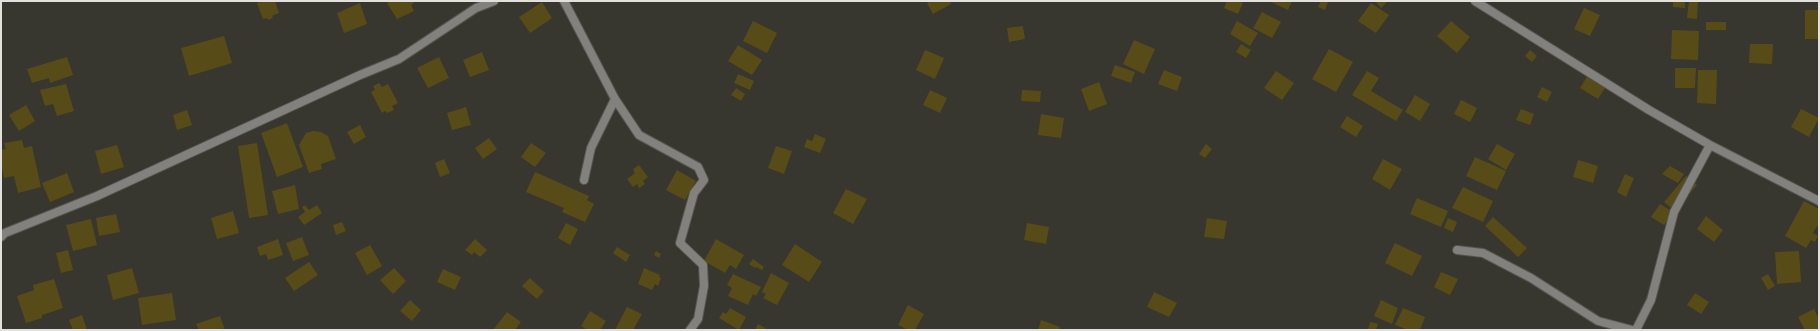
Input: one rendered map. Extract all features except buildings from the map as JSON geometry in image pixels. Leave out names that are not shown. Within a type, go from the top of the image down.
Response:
[{"type":"street","points":[[1,237],[5,233],[96,196],[360,75],[399,59],[476,8],[494,1]]},
{"type":"street","points":[[564,1],[615,100],[639,135],[698,167],[704,180],[694,193],[680,243],[702,265],[704,286],[698,319],[690,330]]},
{"type":"street","points":[[1475,1],[1643,106],[1710,145],[1819,201]]},
{"type":"street","points":[[584,180],[591,148],[615,100]]},
{"type":"street","points":[[1636,330],[1651,300],[1674,212],[1710,145]]},
{"type":"street","points":[[1457,250],[1482,253],[1531,278],[1598,321],[1632,330]]}]
